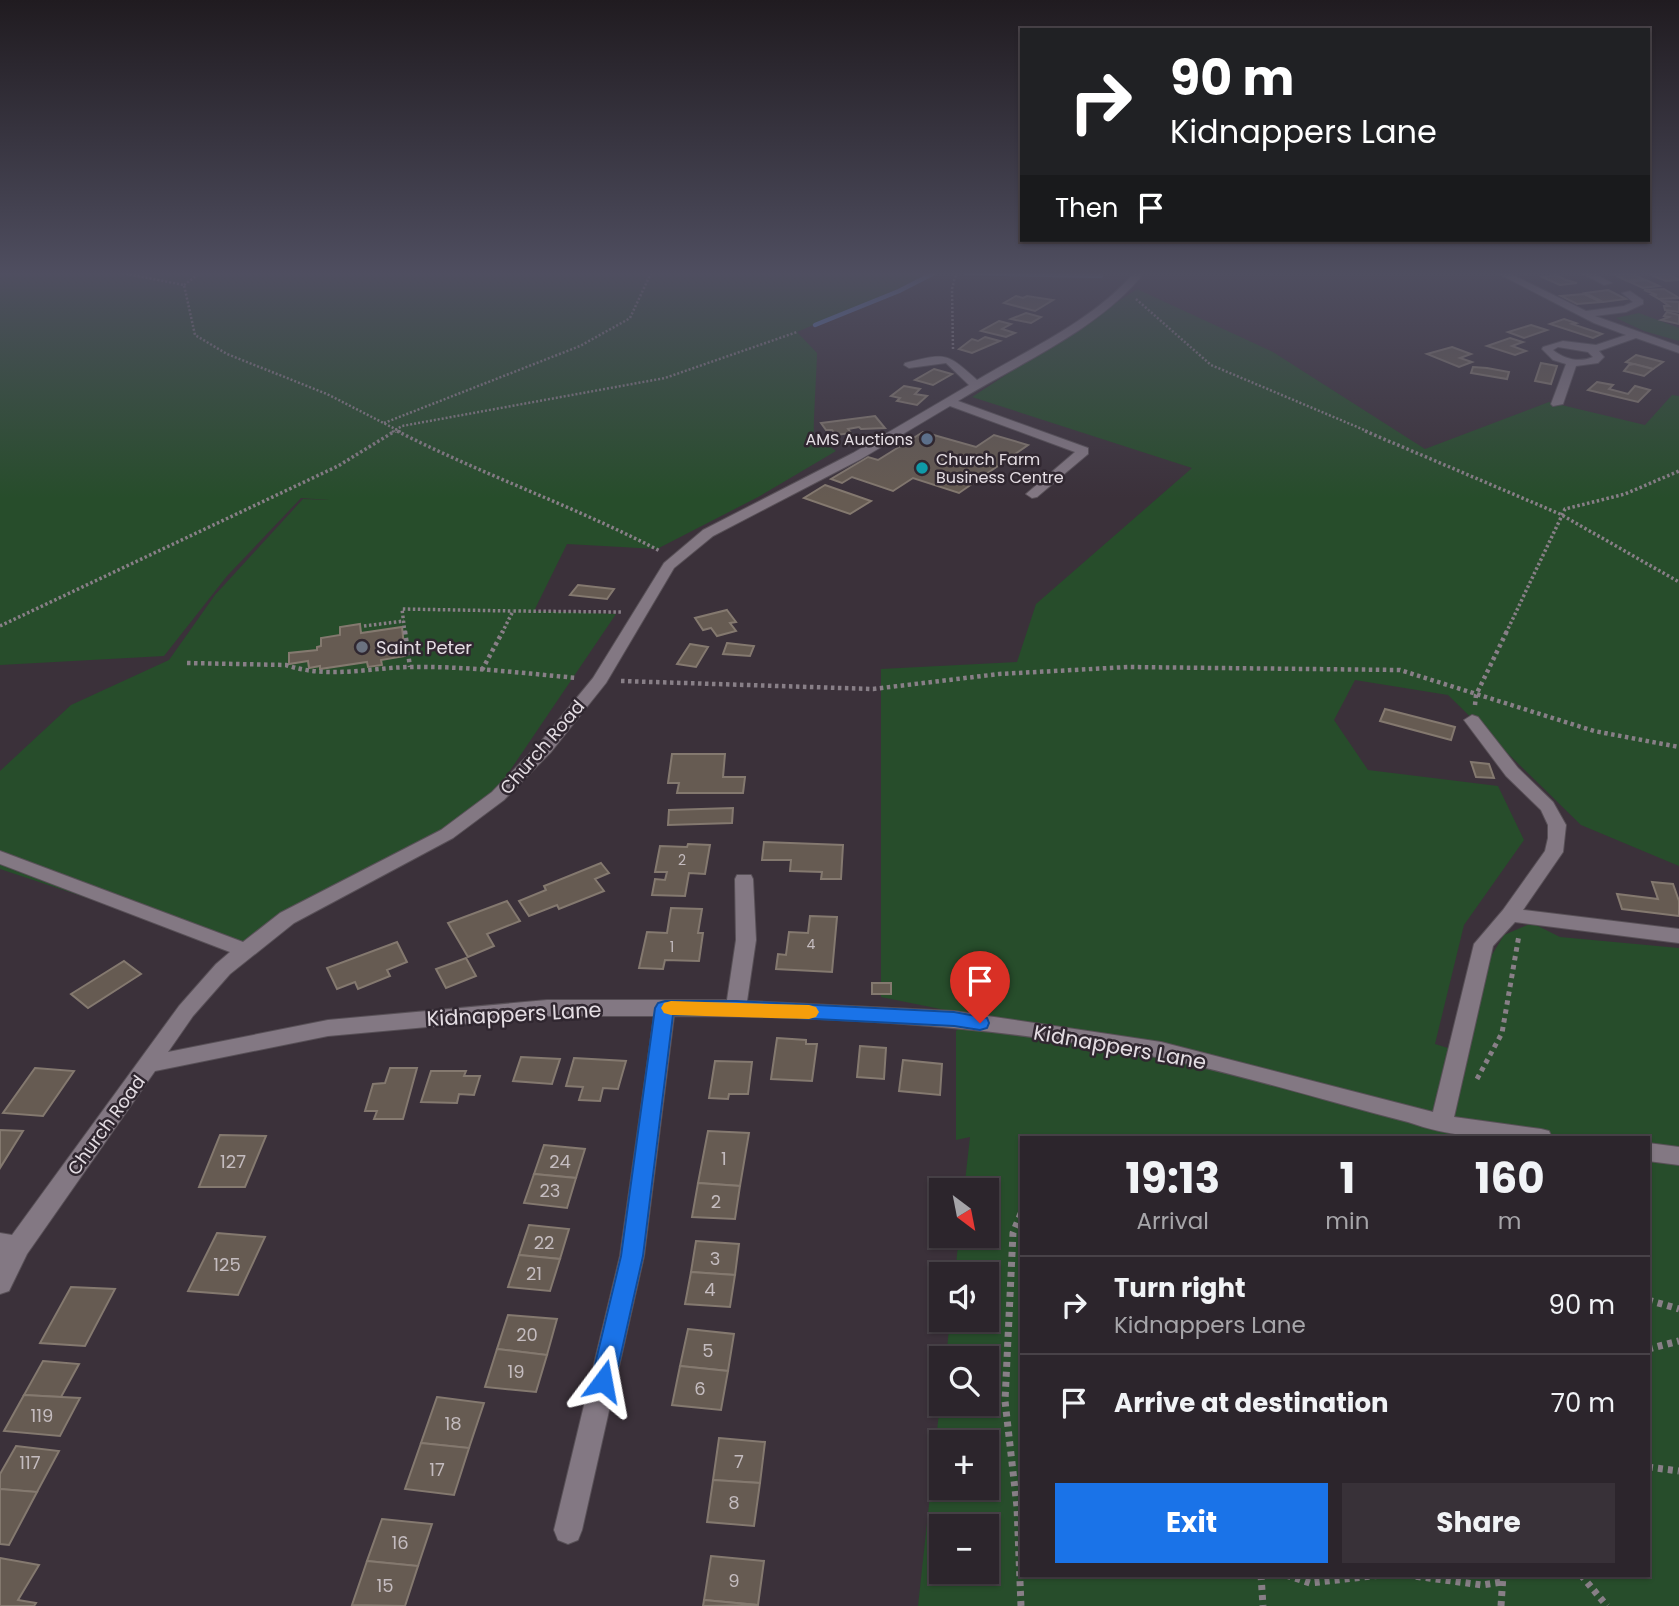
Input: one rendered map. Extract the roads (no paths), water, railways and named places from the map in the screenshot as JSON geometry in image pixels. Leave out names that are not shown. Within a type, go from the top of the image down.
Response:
[{"type":"street","name":"Church Road","points":[[0,1283],[9,1245],[150,1064],[204,989],[244,950],[310,903],[447,834],[484,809],[528,767],[600,680],[669,566],[708,534],[858,456],[1040,348]]},
{"type":"street","points":[[1549,348],[1554,356],[1572,362],[1595,360],[1599,356],[1591,349]]},
{"type":"street","points":[[1585,348],[1594,348]]},
{"type":"street","points":[[909,365],[937,359],[954,363],[977,386]]},
{"type":"street","points":[[1557,404],[1572,362]]},
{"type":"street","points":[[950,402],[1084,451],[1032,495]]},
{"type":"street","points":[[1441,1124],[1484,944],[1516,916],[1554,852],[1558,831],[1548,807],[1514,774],[1472,720]]},
{"type":"street","points":[[0,857],[244,950]]},
{"type":"street","points":[[736,1008],[746,940],[744,879]]},
{"type":"street","points":[[1516,916],[1679,936]]},
{"type":"street","name":"Kidnappers Lane","points":[[150,1064],[328,1028],[547,1007],[736,1008],[954,1019],[1161,1050],[1409,1113],[1441,1124],[1527,1136]]},
{"type":"street","points":[[568,1530],[632,1256],[665,1008]]},
{"type":"street","points":[[1650,1152],[1679,1156]]},
{"type":"place","name":"AMS Auctions","points":[[927,439]]},
{"type":"place","name":"Church Farm Business Centre","points":[[922,468]]},
{"type":"place","name":"Saint Peter","points":[[362,647]]}]
